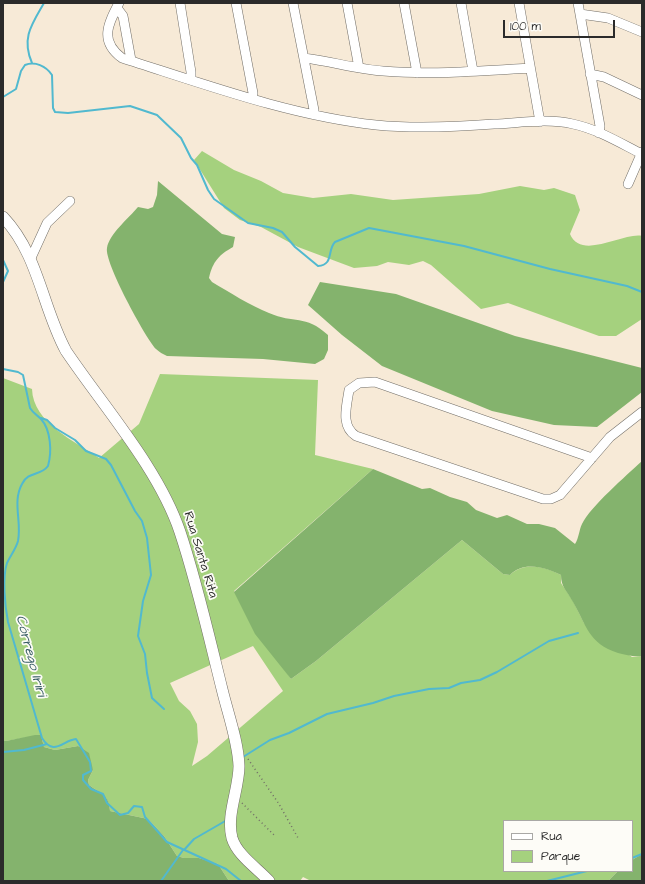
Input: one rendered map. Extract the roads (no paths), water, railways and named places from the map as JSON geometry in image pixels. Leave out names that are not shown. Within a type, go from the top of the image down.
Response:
[{"type":"street","points":[[180,3],[191,79]]},
{"type":"street","points":[[236,3],[253,93],[252,98]]},
{"type":"street","points":[[293,3],[314,110],[313,114]]},
{"type":"street","points":[[347,3],[359,68]]},
{"type":"street","points":[[404,3],[417,73]]},
{"type":"street","points":[[461,3],[473,71]]},
{"type":"street","points":[[519,3],[540,122]]},
{"type":"street","points":[[578,3],[600,126],[599,134]]},
{"type":"street","points":[[118,5],[123,16],[131,60]]},
{"type":"street","points":[[118,5],[108,26],[109,40],[118,54],[131,60],[252,98],[313,114],[362,123],[419,127],[540,122],[573,124],[642,153],[628,184]]},
{"type":"street","points":[[580,14],[608,18],[642,32]]},
{"type":"street","points":[[304,58],[359,68],[417,73],[530,68]]},
{"type":"street","points":[[590,74],[604,77],[642,94]]},
{"type":"street","points":[[31,258],[40,235],[47,223],[70,201]]},
{"type":"street","name":"Rua Santa Rita","points":[[3,217],[18,235],[31,258],[61,342],[151,473],[170,508],[184,547],[236,747],[239,766],[231,832],[234,843],[239,851],[269,881]]},
{"type":"street","points":[[592,458],[374,382],[359,383],[349,390],[346,423],[350,431],[356,436],[543,499],[551,499],[560,495],[617,430],[642,412]]},
{"type":"waterway","points":[[32,63],[28,46],[29,32],[44,3]]},
{"type":"waterway","points":[[3,97],[16,89],[21,71],[25,65],[36,64],[43,67],[52,75],[53,108],[55,112],[68,113],[130,106],[157,115],[181,138],[191,158],[197,165],[208,190],[214,199],[248,223],[273,228],[282,232],[295,247],[318,266],[326,263],[335,242],[369,228],[464,246],[550,269],[627,286],[642,292]]},
{"type":"waterway","name":"Córrego Iriri","points":[[3,260],[8,271],[3,282]]},
{"type":"waterway","name":"Córrego Iriri","points":[[3,369],[18,372],[23,375],[30,408],[41,419],[47,429],[50,441],[48,466],[42,471],[28,477],[22,484],[19,491],[17,505],[19,527],[18,541],[5,569],[4,584],[8,622],[42,738],[46,744],[55,747],[76,739],[90,762],[91,771],[83,775],[83,780],[91,789],[103,794],[107,803],[120,815],[128,813],[134,806],[142,807],[145,817],[167,842],[226,869],[241,881]]},
{"type":"waterway","points":[[41,418],[47,420],[55,428],[75,440],[86,451],[106,459],[111,465],[135,511],[142,521],[147,538],[151,575],[143,601],[138,636],[145,654],[152,698],[164,709]]},
{"type":"waterway","points":[[243,757],[270,740],[289,733],[327,714],[373,703],[394,696],[429,689],[449,688],[461,683],[480,680],[497,672],[549,641],[578,633]]},
{"type":"waterway","points":[[3,752],[24,750],[47,744]]},
{"type":"waterway","points":[[184,850],[194,839],[227,820]]},
{"type":"waterway","points":[[161,881],[183,850]]},
{"type":"waterway","points":[[633,858],[642,854]]},
{"type":"waterway","points":[[547,881],[583,872]]}]
